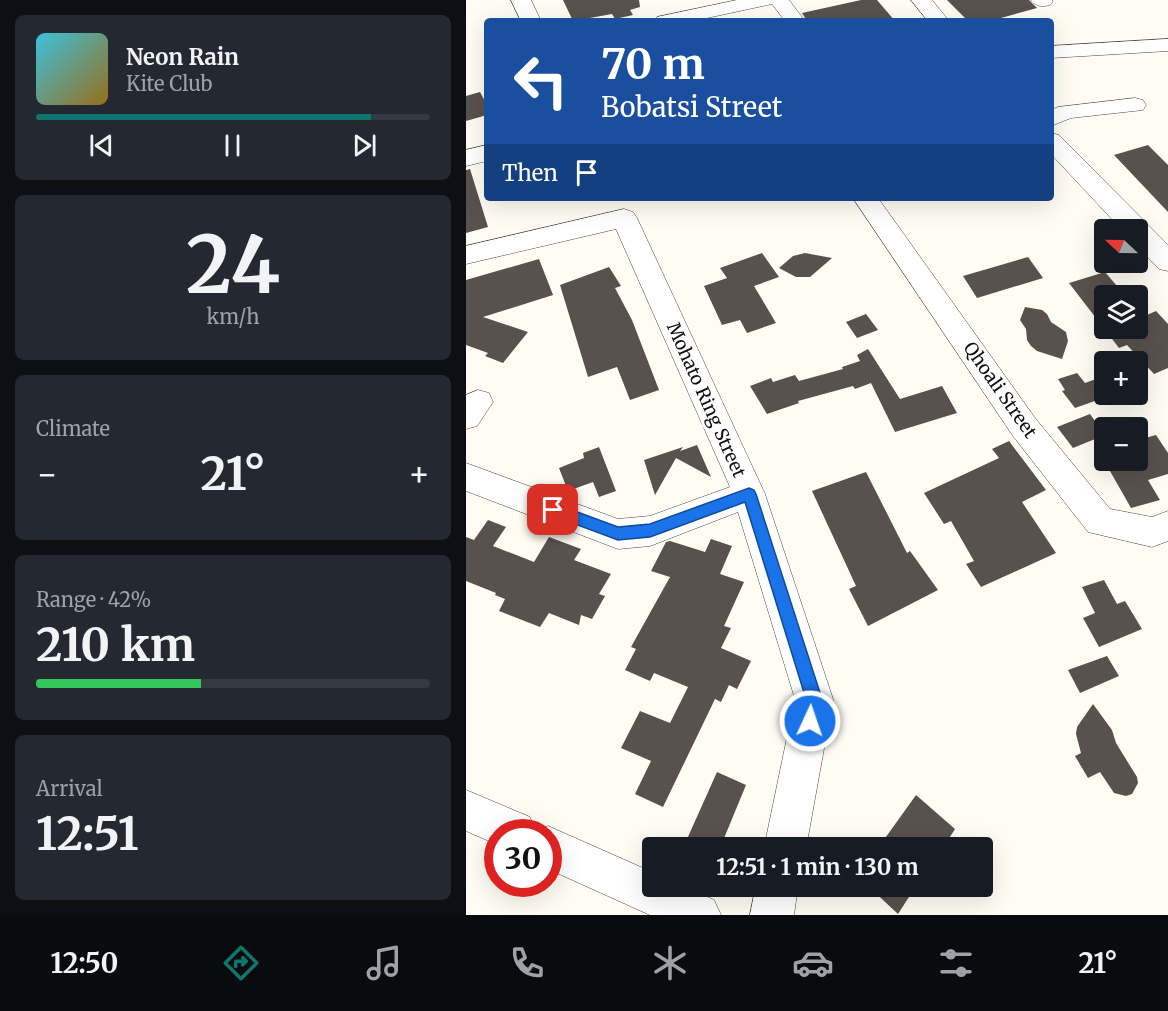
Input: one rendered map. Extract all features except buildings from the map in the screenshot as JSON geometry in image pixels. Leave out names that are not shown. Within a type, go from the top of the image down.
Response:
[{"type":"street","points":[[521,0],[530,18]]},
{"type":"street","points":[[655,0],[664,18]]},
{"type":"street","points":[[680,18],[766,0]]},
{"type":"street","points":[[778,0],[793,18]]},
{"type":"street","points":[[921,0],[937,18]]},
{"type":"street","points":[[1054,52],[1168,45]]},
{"type":"street","points":[[1054,118],[1066,112],[1135,105]]},
{"type":"street","points":[[1054,143],[1126,219]]},
{"type":"street","points":[[466,158],[484,154]]},
{"type":"street","name":"Qhoali Street","points":[[867,201],[1024,427],[1100,522],[1152,532],[1168,526]]},
{"type":"street","name":"Mohato Ring Street","points":[[466,255],[624,218],[749,494],[814,699],[787,837]]},
{"type":"street","points":[[1148,241],[1168,262]]},
{"type":"street","points":[[466,477],[618,534],[650,531],[749,494]]},
{"type":"street","points":[[466,810],[486,819]]},
{"type":"street","points":[[562,853],[699,915]]},
{"type":"street","points":[[772,915],[775,897]]},
{"type":"route","points":[[553,510],[618,534],[650,531],[749,494],[814,699],[810,721]]}]
